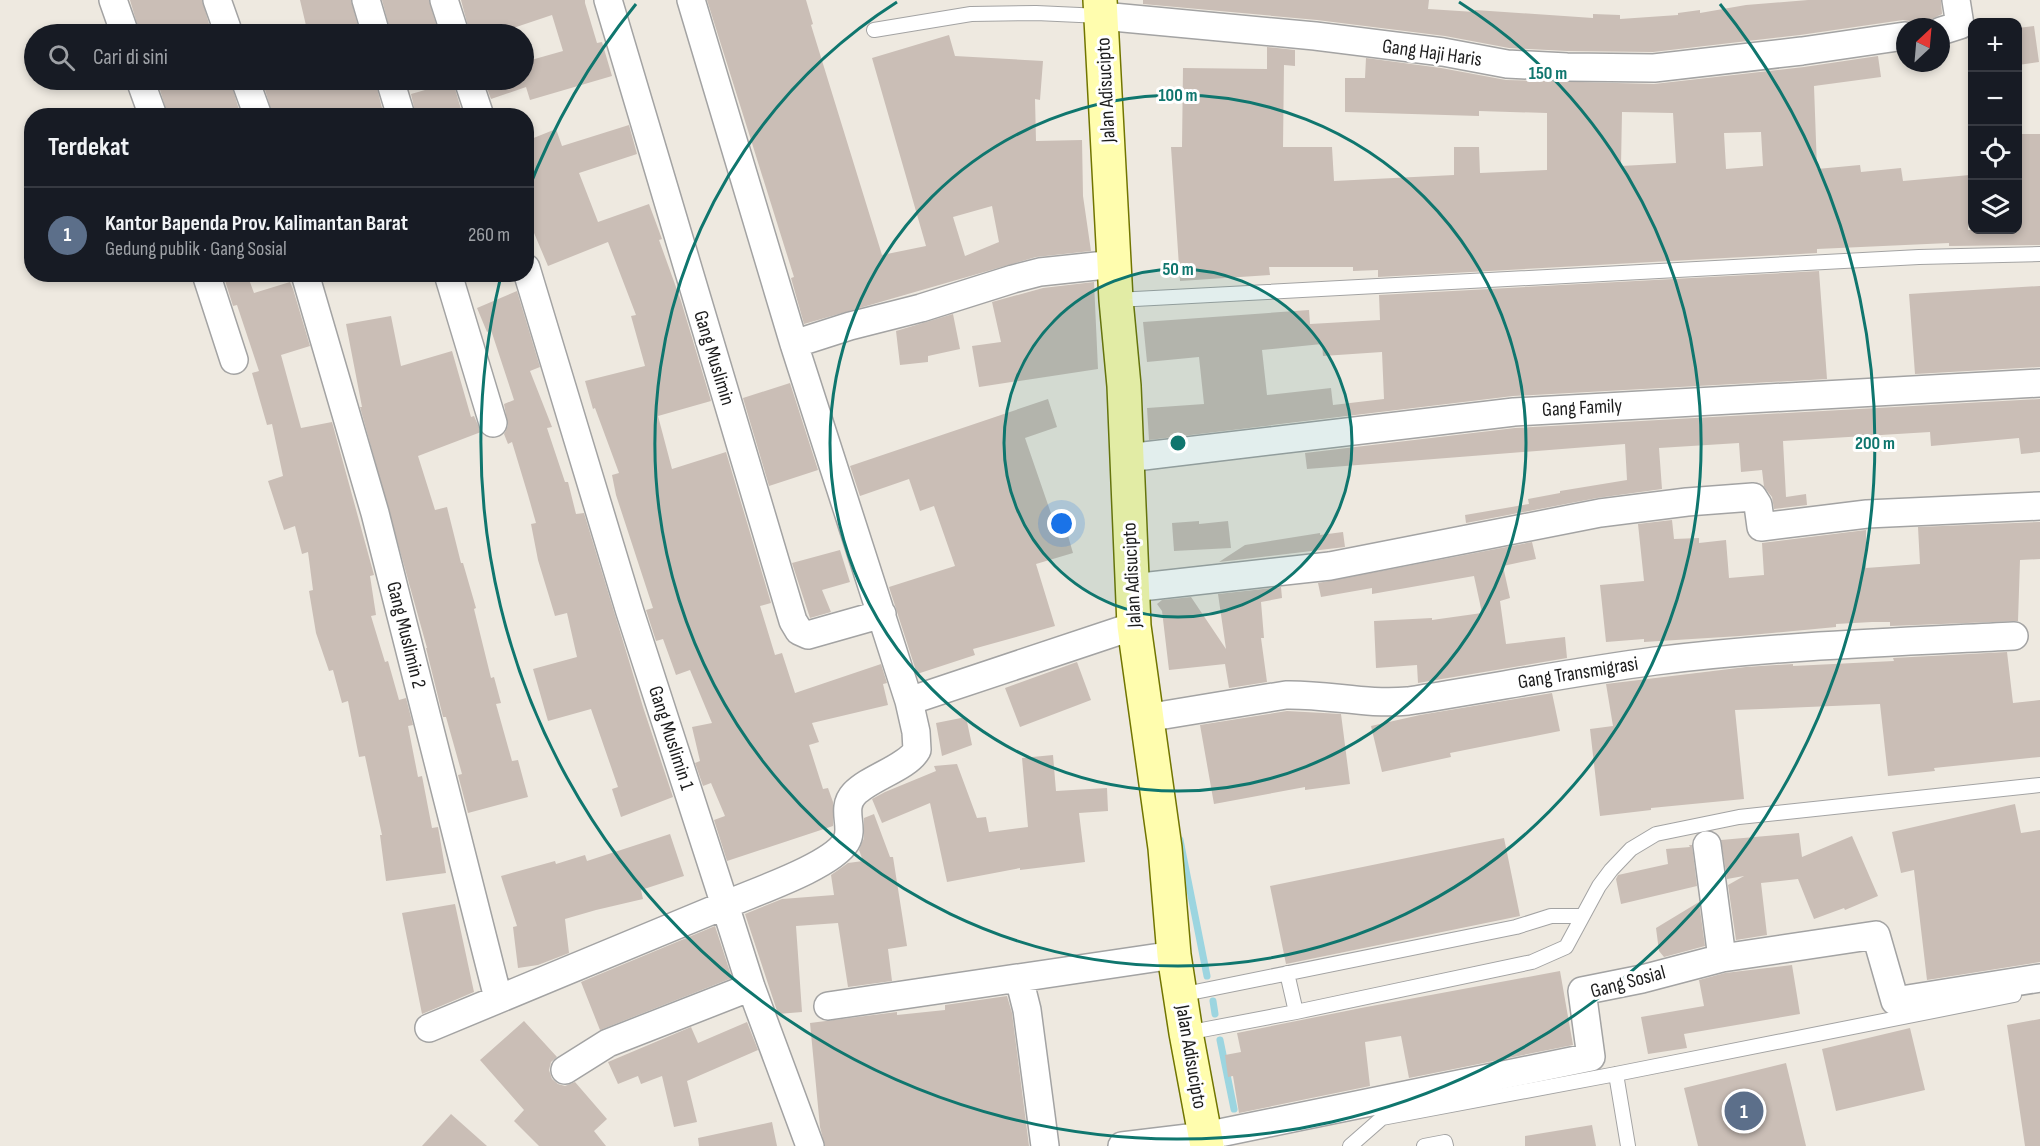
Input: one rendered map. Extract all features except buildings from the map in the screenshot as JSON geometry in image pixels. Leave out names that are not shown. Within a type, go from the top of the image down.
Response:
[{"type":"main road","name":"Jalan Adisucipto","points":[[1101,8],[1116,300],[1124,386],[1134,626],[1165,848],[1174,956],[1206,1141]]},
{"type":"street","points":[[113,0],[121,24]]},
{"type":"street","points":[[217,0],[225,24]]},
{"type":"street","points":[[366,0],[373,24]]},
{"type":"street","points":[[444,0],[451,24]]},
{"type":"street","name":"Gang Muslimin","points":[[608,0],[793,621],[799,631],[808,634],[882,614]]},
{"type":"street","points":[[429,1028],[725,905],[822,862],[841,848],[848,839],[847,807],[852,796],[868,782],[909,759],[917,750],[916,732],[909,701],[794,344],[691,0]]},
{"type":"street","points":[[1950,28],[1960,25],[1956,0]]},
{"type":"street","name":"Gang Haji Haris","points":[[1101,8],[1443,52],[1507,64],[1567,67],[1654,68],[1896,37]]},
{"type":"street","points":[[144,90],[150,108]]},
{"type":"street","points":[[249,90],[255,108]]},
{"type":"street","points":[[393,90],[399,108]]},
{"type":"street","points":[[471,90],[477,108]]},
{"type":"street","points":[[794,344],[1040,272],[1115,264]]},
{"type":"street","points":[[209,282],[234,360]]},
{"type":"street","name":"Gang Muslimin 2","points":[[307,282],[375,513],[498,998]]},
{"type":"street","points":[[450,282],[493,423]]},
{"type":"street","name":"Gang Muslimin 1","points":[[530,282],[630,612],[751,987],[810,1146]]},
{"type":"street","name":"Gang Family","points":[[1127,458],[1514,412],[2040,383]]},
{"type":"street","points":[[1132,588],[1330,566],[1600,513],[1688,502],[1753,497],[1758,505],[1761,527],[1867,514],[2040,506]]},
{"type":"street","points":[[909,701],[1134,626]]},
{"type":"street","name":"Gang Transmigrasi","points":[[1146,718],[1286,695],[1309,694],[1382,704],[1657,661],[1833,646],[2014,636]]},
{"type":"street","points":[[1707,845],[1722,958]]},
{"type":"street","name":"Gang Sosial","points":[[1206,1141],[1591,1057],[1582,990],[1642,979],[1722,958],[1876,935],[1895,1001],[2040,978]]},
{"type":"street","points":[[828,1006],[1174,956]]},
{"type":"street","points":[[1019,978],[1027,1010],[1045,1146]]},
{"type":"street","points":[[565,1070],[608,1043],[751,987]]},
{"type":"street","points":[[1122,1146],[1206,1141]]},
{"type":"lane","points":[[874,30],[971,14],[1101,8]]},
{"type":"lane","points":[[1116,300],[1919,257],[2040,254]]},
{"type":"lane","points":[[1186,1033],[1532,962],[1566,947],[1599,886],[1611,870],[1631,849],[1656,834],[1739,817],[2040,785]]},
{"type":"lane","points":[[1180,995],[1516,927],[1551,916],[1582,916]]},
{"type":"lane","points":[[1287,974],[1296,1012]]},
{"type":"lane","points":[[1350,1146],[1382,1118],[2040,991]]},
{"type":"lane","points":[[1616,1074],[1628,1146]]},
{"type":"lane","points":[[1424,1146],[1445,1142],[1446,1146]]},
{"type":"waterway","points":[[1180,840],[1207,976]]},
{"type":"waterway","points":[[1213,1001],[1215,1014]]},
{"type":"waterway","points":[[1220,1040],[1234,1109]]},
{"type":"place","name":"Kantor Bapenda Prov. Kalimantan Barat","points":[[1744,1111]]}]
